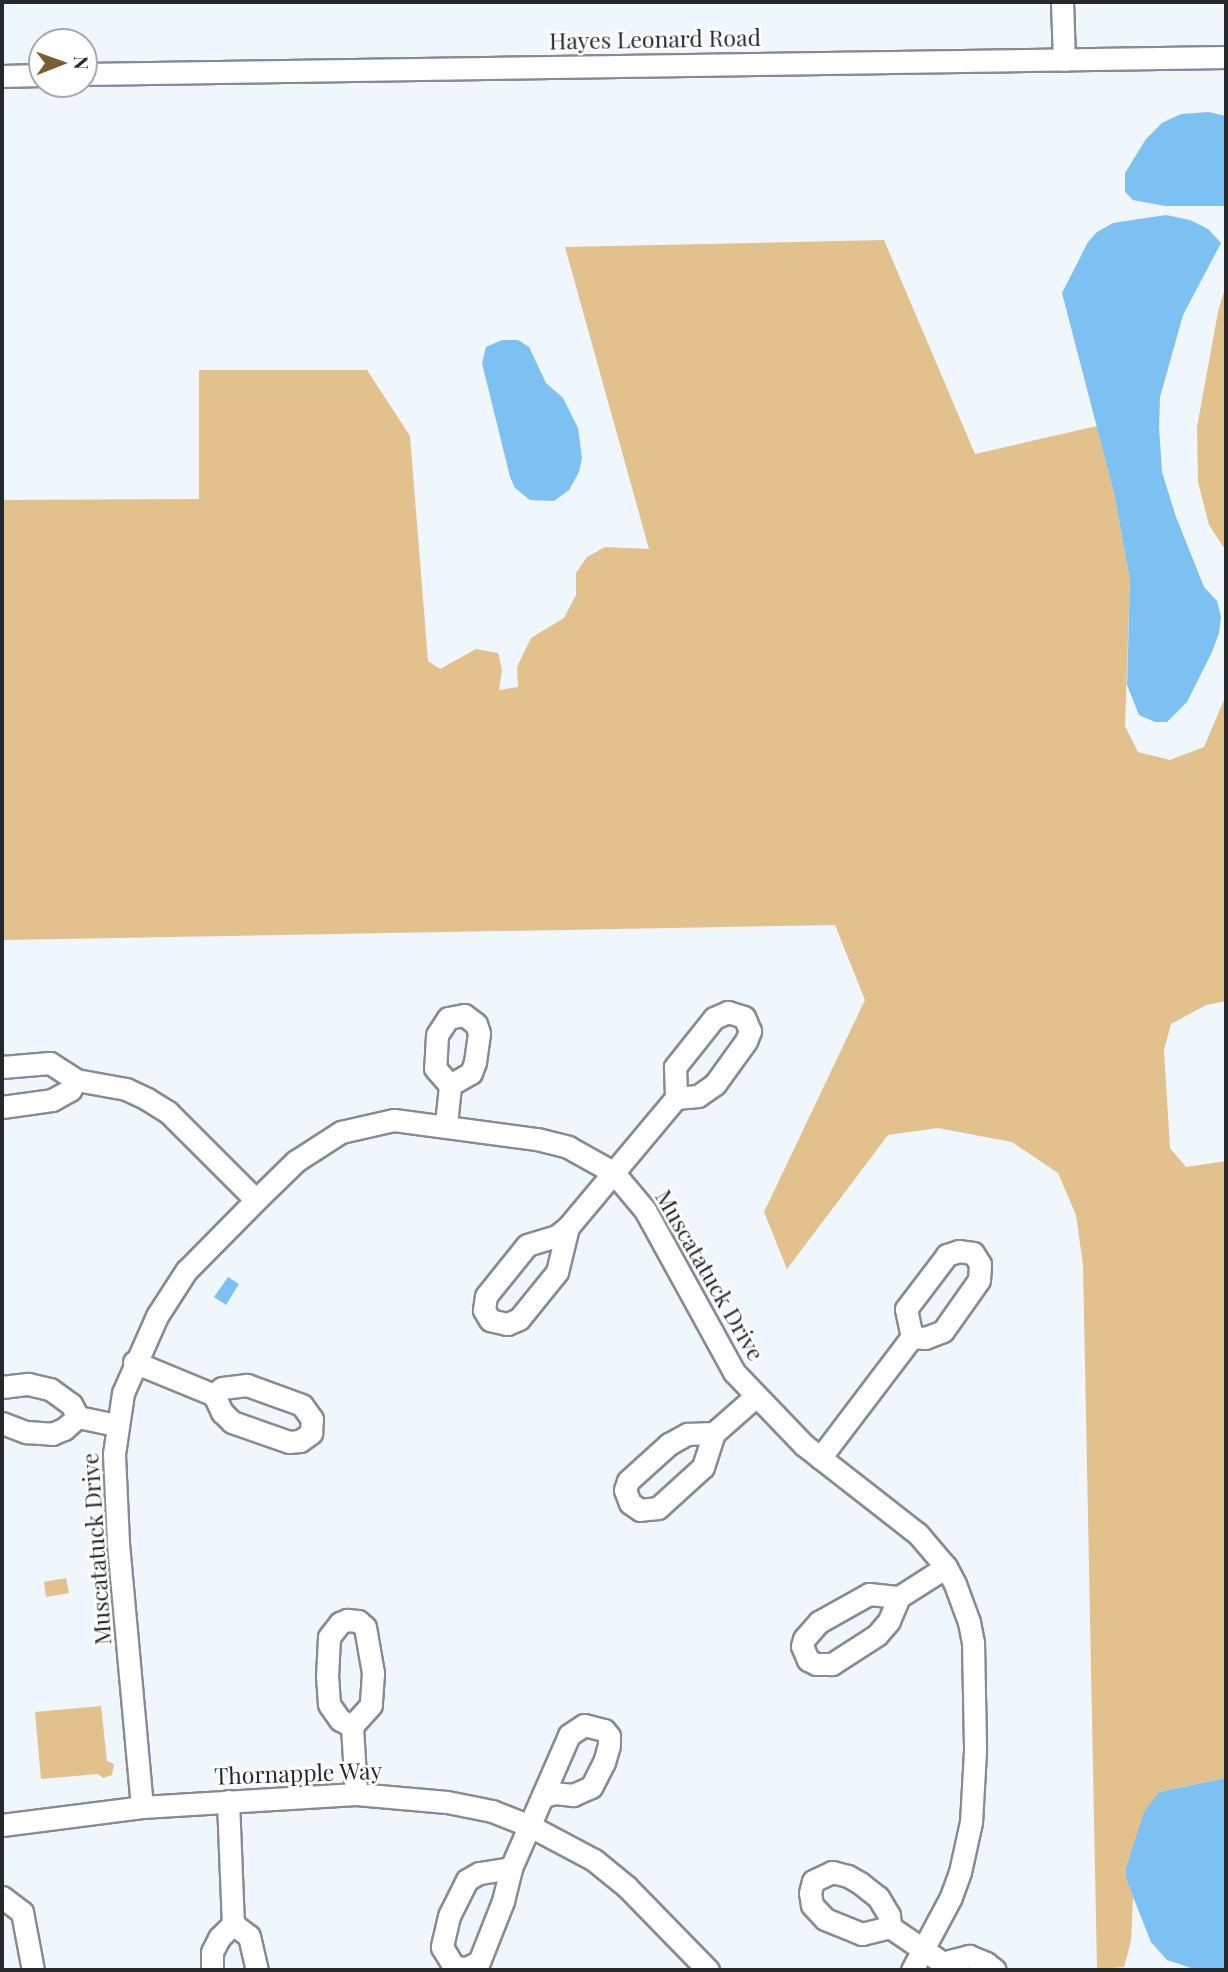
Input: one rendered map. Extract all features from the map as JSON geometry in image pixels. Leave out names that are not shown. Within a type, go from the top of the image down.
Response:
[{"type":"street","points":[[1062,2],[1064,60]]},
{"type":"street","name":"Hayes Leonard Road","points":[[98,74],[1226,57]]},
{"type":"street","points":[[2,76],[28,75]]},
{"type":"street","points":[[2,1067],[50,1063],[76,1080],[126,1089],[168,1112],[256,1200]]},
{"type":"street","points":[[2,1108],[52,1100],[70,1090],[76,1080]]},
{"type":"street","points":[[446,1124],[450,1085]]},
{"type":"street","points":[[568,1227],[557,1272],[519,1320],[507,1324],[490,1320],[484,1310],[486,1296],[522,1251],[534,1241],[557,1236],[568,1227],[676,1098]]},
{"type":"street","name":"Muscatatuck Drive","points":[[142,1807],[114,1482],[117,1425],[134,1362],[157,1316],[186,1272],[256,1200],[318,1144],[354,1126],[394,1120],[446,1124],[555,1143],[613,1172],[645,1210],[717,1345],[755,1397],[820,1458],[904,1521],[946,1567],[963,1602],[973,1642],[974,1799],[960,1871],[925,1950],[912,1970]]},
{"type":"street","points":[[820,1458],[912,1337]]},
{"type":"street","points":[[134,1362],[214,1395]]},
{"type":"street","points":[[2,1387],[28,1384],[50,1390],[71,1404],[78,1417]]},
{"type":"street","points":[[714,1433],[755,1397]]},
{"type":"street","points":[[78,1417],[117,1425]]},
{"type":"street","points":[[2,1423],[26,1432],[52,1434],[64,1429],[78,1417]]},
{"type":"street","points":[[899,1597],[946,1567]]},
{"type":"street","points":[[352,1727],[355,1794]]},
{"type":"street","name":"Thornapple Way","points":[[2,1825],[142,1807],[355,1794],[447,1802],[492,1811],[563,1841],[603,1867],[627,1887],[708,1970]]},
{"type":"street","points":[[511,1868],[472,1875],[461,1891],[449,1916],[442,1947],[454,1967],[466,1968],[479,1962],[503,1901],[511,1868],[544,1796]]},
{"type":"street","points":[[212,1970],[212,1952],[219,1938],[233,1924],[228,1801]]},
{"type":"street","points":[[2,1897],[17,1906],[25,1918],[33,1970]]},
{"type":"street","points":[[233,1924],[249,1936],[257,1970]]},
{"type":"street","points":[[890,1927],[925,1950],[946,1968],[958,1957],[969,1956],[995,1970]]},
{"type":"shaded area","points":[[884,240],[975,454],[1097,426],[1114,493],[1130,580],[1125,726],[1138,752],[1170,760],[1204,747],[1226,695],[1226,1001],[1206,1005],[1171,1024],[1164,1050],[1170,1148],[1186,1167],[1226,1161],[1226,1778],[1159,1792],[1126,1879],[1133,1897],[1131,1941],[1124,1967],[1097,1969],[1083,1265],[1076,1215],[1058,1173],[1012,1142],[938,1128],[888,1135],[787,1269],[764,1212],[865,1000],[835,925],[2,940],[2,500],[199,499],[199,370],[367,370],[410,436],[428,661],[440,669],[476,649],[498,653],[502,670],[499,690],[518,687],[517,667],[531,638],[564,618],[576,595],[576,573],[587,557],[605,547],[649,549],[565,247]]},
{"type":"shaded area","points":[[1226,285],[1226,551],[1209,525],[1198,482],[1197,427],[1218,312]]},
{"type":"shaded area","points":[[66,1578],[69,1593],[46,1597],[44,1582]]},
{"type":"shaded area","points":[[101,1706],[107,1761],[114,1764],[112,1775],[103,1778],[98,1774],[41,1779],[35,1712]]},
{"type":"water","points":[[1209,112],[1226,116],[1226,206],[1165,206],[1133,200],[1125,192],[1125,173],[1146,139],[1162,123],[1181,114]]},
{"type":"water","points":[[1166,215],[1190,220],[1208,229],[1221,243],[1183,315],[1160,397],[1159,427],[1162,472],[1176,517],[1204,587],[1217,601],[1221,617],[1212,652],[1187,702],[1167,722],[1155,722],[1139,715],[1127,685],[1130,580],[1114,493],[1062,293],[1088,242],[1097,232],[1113,223]]},
{"type":"water","points":[[502,340],[518,340],[529,347],[546,383],[563,398],[578,428],[582,458],[579,472],[569,490],[554,501],[530,500],[515,488],[510,477],[482,363],[486,347]]},
{"type":"water","points":[[228,1277],[239,1284],[226,1305],[214,1297]]},
{"type":"water","points":[[1226,1778],[1226,1970],[1197,1970],[1167,1960],[1151,1942],[1126,1879],[1126,1868],[1144,1812],[1159,1792]]}]
